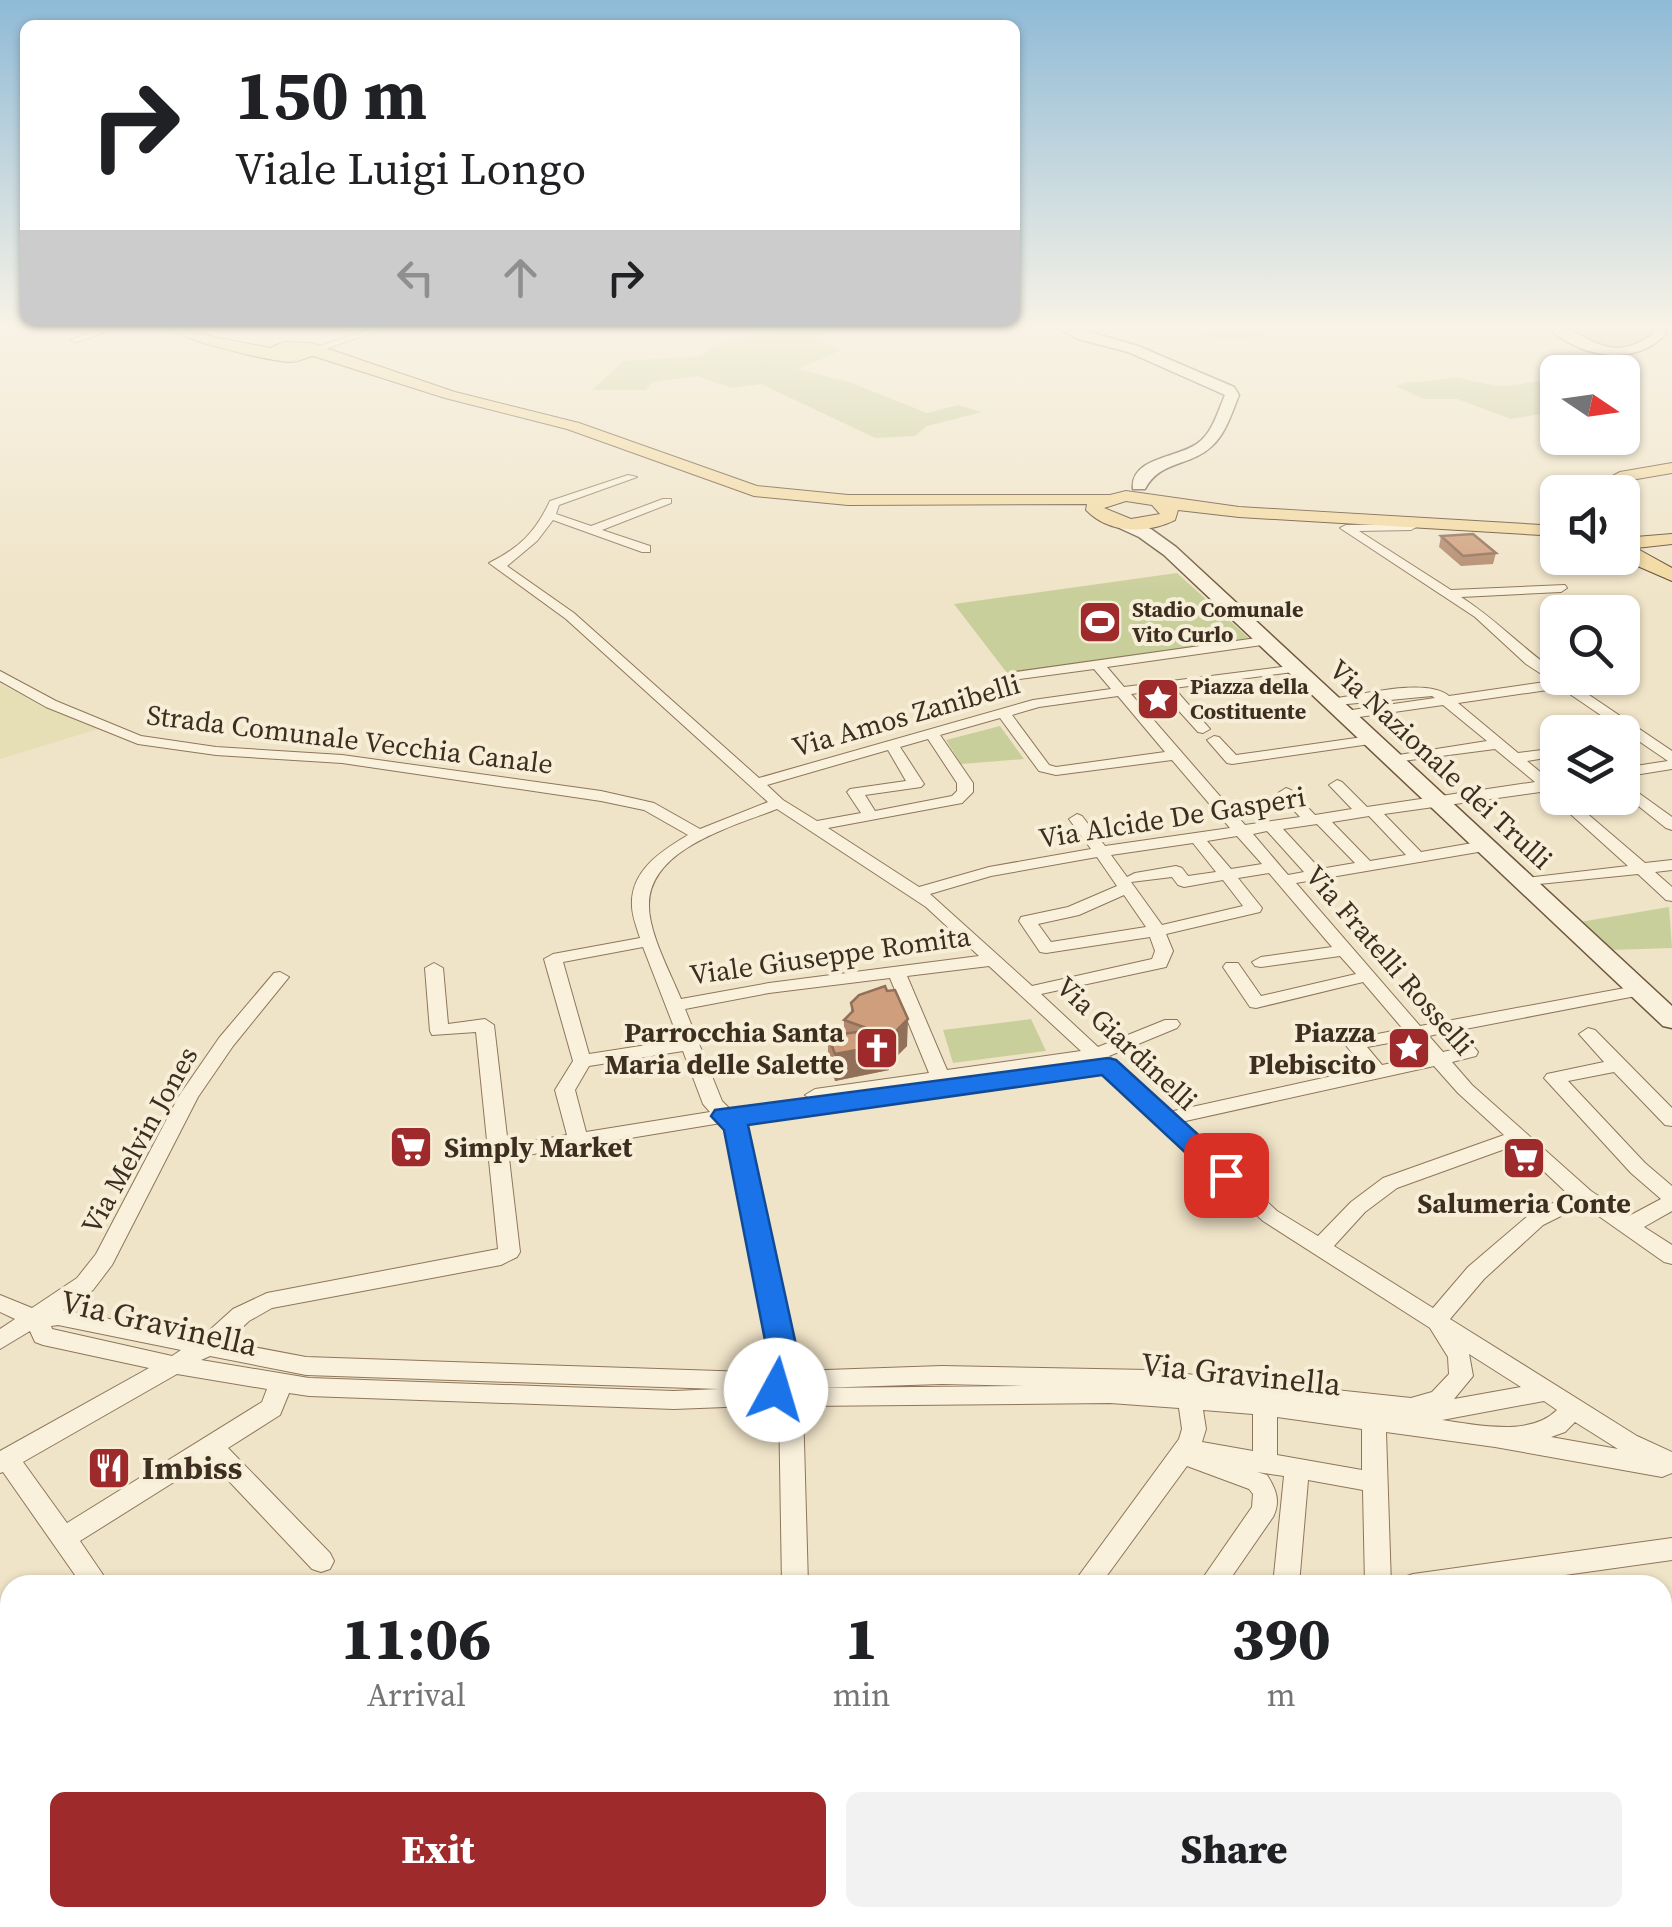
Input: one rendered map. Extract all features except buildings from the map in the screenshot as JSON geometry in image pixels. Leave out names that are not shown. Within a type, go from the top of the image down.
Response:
[{"type":"main road","points":[[537,416],[754,491],[811,499],[1010,498],[1072,506],[1138,504],[1190,513],[1240,512],[1540,531]]},
{"type":"main road","points":[[1632,475],[1672,468]]},
{"type":"main road","points":[[1121,523],[1138,504]]},
{"type":"main road","points":[[1121,523],[1138,504]]},
{"type":"main road","points":[[1482,526],[1540,519]]},
{"type":"main road","points":[[1640,535],[1667,538]]},
{"type":"main road","points":[[1640,541],[1667,538]]},
{"type":"main road","points":[[1640,560],[1672,575]]},
{"type":"street","points":[[1138,504],[1142,476],[1155,465],[1193,454],[1210,441],[1222,416]]},
{"type":"street","points":[[632,477],[554,504],[551,516],[646,549]]},
{"type":"street","points":[[594,530],[667,501]]},
{"type":"street","name":"Via Nazionale dei Trulli","points":[[1138,504],[1170,551]]},
{"type":"street","name":"Via Giardinelli","points":[[551,516],[534,538],[498,564],[570,616],[778,803],[919,892],[1270,1216],[1545,1392],[1672,1466]]},
{"type":"street","name":"Via Nazionale dei Trulli","points":[[1121,523],[1170,551],[1672,1020]]},
{"type":"street","points":[[1416,523],[1411,527],[1346,528],[1479,614],[1540,665]]},
{"type":"street","points":[[1448,594],[1561,588]]},
{"type":"street","points":[[1013,676],[1264,642]]},
{"type":"street","name":"Via Fratelli Rosselli","points":[[1098,665],[1436,1058],[1584,1196],[1672,1256]]},
{"type":"street","points":[[1120,691],[1292,668]]},
{"type":"street","name":"Strada Comunale Vecchia Canale","points":[[0,675],[51,704],[138,740],[216,752],[342,759],[601,796],[649,806],[699,835]]},
{"type":"street","points":[[1163,686],[1232,760],[1370,740]]},
{"type":"street","points":[[1338,709],[1449,701],[1540,687]]},
{"type":"street","name":"Via Amos Zanibelli","points":[[757,783],[1004,714],[1120,691]]},
{"type":"street","points":[[1578,695],[1672,762]]},
{"type":"street","points":[[1449,701],[1540,778]]},
{"type":"street","points":[[1004,714],[1044,768],[1056,771],[1176,755]]},
{"type":"street","points":[[816,826],[958,800],[965,792],[965,783],[932,734]]},
{"type":"street","points":[[869,814],[855,792],[916,784],[891,744]]},
{"type":"street","points":[[1392,760],[1499,744]]},
{"type":"street","points":[[1515,758],[1540,755]]},
{"type":"street","points":[[1640,769],[1672,762]]},
{"type":"street","points":[[1337,785],[1417,857]]},
{"type":"street","name":"Via Alcide De Gasperi","points":[[919,892],[989,872],[1100,852],[1436,802],[1540,792]]},
{"type":"street","points":[[1286,793],[1366,866]]},
{"type":"street","points":[[1640,799],[1672,825]]},
{"type":"street","points":[[778,803],[699,835],[666,854],[644,880],[640,907],[649,941],[713,1104],[736,1126],[790,1389],[795,1575]]},
{"type":"street","points":[[1583,815],[1672,896]]},
{"type":"street","points":[[1027,992],[1160,963],[1164,951],[1131,883],[1100,852],[1077,819]]},
{"type":"street","points":[[1271,826],[1316,875]]},
{"type":"street","points":[[1197,838],[1227,875],[1254,908],[1156,931],[1046,948],[1027,922],[1074,912],[1131,883],[1176,871],[1184,882],[1227,875],[1316,875],[1484,846]]},
{"type":"street","points":[[1526,884],[1672,865]]},
{"type":"street","points":[[1074,912],[1092,940]]},
{"type":"street","points":[[579,1142],[564,1090],[582,1061],[553,959],[649,941]]},
{"type":"street","points":[[1260,962],[1345,950]]},
{"type":"street","name":"Viale Giuseppe Romita","points":[[676,1005],[992,960]]},
{"type":"street","points":[[1232,967],[1256,1003],[1368,976]]},
{"type":"street","points":[[90,1575],[4,1461],[206,1347],[240,1315],[267,1301],[501,1257],[509,1252],[485,1025],[439,1031],[434,968]]},
{"type":"street","points":[[896,972],[943,1083]]},
{"type":"street","name":"Via Melvin Jones","points":[[0,1340],[85,1284],[104,1259],[189,1096],[226,1042],[280,977]]},
{"type":"street","points":[[1376,1072],[1354,1044],[1641,990]]},
{"type":"street","points":[[500,1153],[1102,1060],[1171,1024]]},
{"type":"street","points":[[1166,1119],[1469,1052],[1448,1027]]},
{"type":"street","points":[[1588,1034],[1618,1065],[1663,1101],[1672,1120]]},
{"type":"street","points":[[582,1061],[690,1044]]},
{"type":"street","points":[[1618,1065],[1554,1078],[1672,1200],[1628,1226]]},
{"type":"street","points":[[1320,1247],[1358,1208],[1390,1183],[1519,1137]]},
{"type":"street","points":[[1406,1407],[1440,1399],[1460,1376],[1459,1356],[1436,1320],[1476,1273],[1536,1220],[1584,1196]]},
{"type":"street","points":[[0,1303],[37,1319]]},
{"type":"street","name":"Via Gravinella","points":[[790,1389],[674,1400],[280,1384],[43,1336],[37,1319],[58,1317],[306,1366],[790,1389],[1189,1391],[1372,1412],[1672,1466]]},
{"type":"street","points":[[64,1538],[272,1408],[280,1384]]},
{"type":"street","points":[[1092,1575],[1183,1452],[1194,1430],[1189,1391]]},
{"type":"street","name":"Via Gravinella","points":[[1189,1391],[1265,1406],[1372,1412],[1406,1407],[1442,1411],[1471,1408],[1545,1392]]},
{"type":"street","points":[[1265,1406],[1265,1463]]},
{"type":"street","points":[[1495,1437],[1560,1424],[1568,1418],[1570,1406]]},
{"type":"street","points":[[1372,1412],[1378,1575]]},
{"type":"street","points":[[211,1446],[321,1561]]},
{"type":"street","points":[[1183,1452],[1375,1482]]},
{"type":"street","points":[[1183,1452],[1258,1482],[1265,1493],[1264,1510],[1218,1575]]},
{"type":"street","points":[[1287,1575],[1297,1469]]},
{"type":"street","points":[[1265,1493],[1294,1501]]},
{"type":"street","points":[[1485,1575],[1672,1549]]},
{"type":"shaded area","points":[[0,684],[60,713],[98,729],[0,759]]},
{"type":"green space","points":[[828,416],[967,416],[927,426],[915,436],[875,438]]},
{"type":"green space","name":"Stadio Comunale Vito Curlo","points":[[1177,573],[1251,640],[1007,673],[954,604]]},
{"type":"green space","points":[[1000,726],[1024,759],[961,764],[946,740]]},
{"type":"green space","points":[[1669,907],[1672,948],[1610,950],[1580,922]]},
{"type":"green space","points":[[1031,1019],[1046,1051],[953,1063],[943,1030]]},
{"type":"place","name":"Stadio Comunale Vito Curlo","points":[[1100,622]]},
{"type":"place","name":"Piazza della Costituente","points":[[1158,699]]},
{"type":"place","name":"Parrocchia Santa Maria delle Salette","points":[[877,1048]]},
{"type":"place","name":"Piazza Plebiscito","points":[[1409,1048]]},
{"type":"place","name":"Simply Market","points":[[411,1147]]},
{"type":"place","name":"Salumeria Conte","points":[[1524,1158]]},
{"type":"place","name":"Imbiss","points":[[109,1468]]},
{"type":"route","points":[[776,1390],[781,1380],[788,1377],[736,1126],[724,1116],[744,1117],[1108,1066],[1226,1175]]}]
